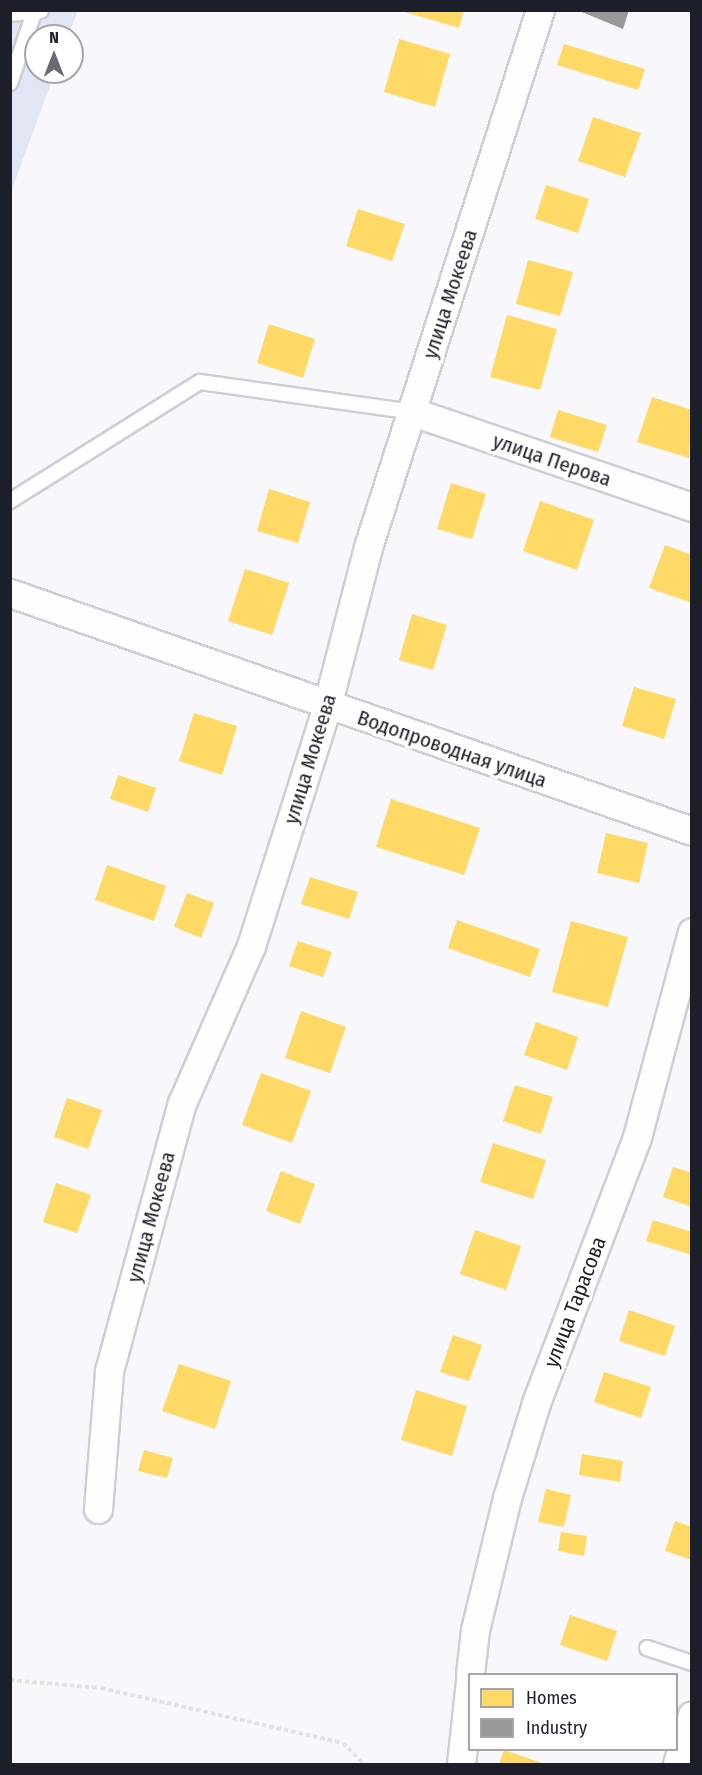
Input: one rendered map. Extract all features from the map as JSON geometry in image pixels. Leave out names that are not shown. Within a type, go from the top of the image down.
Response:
[{"type":"street","name":"улица Мокеева","points":[[98,1509],[109,1371],[182,1103],[251,946],[327,706],[369,544],[540,10]]},
{"type":"street","name":"улица Перова","points":[[413,412],[692,507]]},
{"type":"street","name":"Водопроводная улица","points":[[10,593],[327,706],[692,831]]},
{"type":"street","name":"улица Тарасова","points":[[470,1673],[475,1630],[507,1498],[536,1403],[637,1137],[692,932]]},
{"type":"street","points":[[461,1764],[468,1699]]},
{"type":"street","points":[[677,1764],[692,1715]]},
{"type":"lane","points":[[10,14],[37,11],[10,83]]},
{"type":"lane","points":[[10,501],[200,382],[413,412]]},
{"type":"lane","points":[[647,1648],[692,1663]]},
{"type":"path","points":[[10,1680],[101,1688],[343,1743],[364,1764]]},
{"type":"shaded area","points":[[11,11],[78,11],[73,24],[24,24],[24,84],[51,84],[11,192]]},
{"type":"building: Homes","points":[[398,10],[464,10],[459,28]]},
{"type":"building: Homes","points":[[399,39],[450,54],[435,107],[384,92]]},
{"type":"building: Homes","points":[[564,44],[645,69],[638,90],[557,65]]},
{"type":"building: Homes","points":[[593,117],[641,133],[625,177],[578,161]]},
{"type":"building: Homes","points":[[546,185],[589,199],[578,233],[535,219]]},
{"type":"building: Homes","points":[[358,209],[405,224],[392,261],[346,246]]},
{"type":"building: Homes","points":[[528,260],[573,272],[560,316],[516,304]]},
{"type":"building: Homes","points":[[507,315],[557,329],[540,390],[490,377]]},
{"type":"building: Homes","points":[[269,324],[315,339],[303,378],[257,363]]},
{"type":"building: Homes","points":[[652,397],[692,410],[689,458],[637,442]]},
{"type":"building: Homes","points":[[558,410],[607,425],[598,452],[550,437]]},
{"type":"building: Homes","points":[[451,483],[486,494],[472,539],[437,529]]},
{"type":"building: Homes","points":[[269,489],[310,502],[298,543],[257,531]]},
{"type":"building: Homes","points":[[540,501],[594,520],[577,570],[523,551]]},
{"type":"building: Homes","points":[[665,545],[692,555],[692,603],[649,588]]},
{"type":"building: Homes","points":[[245,569],[289,583],[272,635],[228,621]]},
{"type":"building: Homes","points":[[412,614],[447,625],[433,670],[399,660]]},
{"type":"building: Homes","points":[[634,687],[676,699],[664,739],[622,726]]},
{"type":"building: Homes","points":[[194,713],[237,726],[222,775],[179,761]]},
{"type":"building: Homes","points":[[118,775],[156,788],[148,812],[110,799]]},
{"type":"building: Homes","points":[[391,799],[480,828],[464,875],[376,847]]},
{"type":"building: Homes","points":[[606,833],[648,843],[639,883],[597,873]]},
{"type":"building: Homes","points":[[107,865],[166,886],[154,921],[95,900]]},
{"type":"building: Homes","points":[[310,877],[358,892],[349,919],[301,904]]},
{"type":"building: Homes","points":[[187,893],[214,903],[201,938],[174,927]]},
{"type":"building: Homes","points":[[457,920],[540,949],[530,977],[448,948]]},
{"type":"building: Homes","points":[[571,921],[628,937],[608,1007],[552,992]]},
{"type":"building: Homes","points":[[298,941],[332,952],[323,977],[289,966]]},
{"type":"building: Homes","points":[[301,1011],[346,1027],[330,1073],[285,1058]]},
{"type":"building: Homes","points":[[536,1022],[578,1037],[567,1070],[524,1055]]},
{"type":"building: Homes","points":[[261,1073],[311,1091],[292,1143],[242,1125]]},
{"type":"building: Homes","points":[[515,1085],[553,1097],[541,1134],[503,1121]]},
{"type":"building: Homes","points":[[67,1098],[102,1110],[88,1149],[54,1137]]},
{"type":"building: Homes","points":[[493,1143],[546,1160],[533,1199],[480,1182]]},
{"type":"building: Homes","points":[[673,1167],[692,1173],[692,1207],[663,1197]]},
{"type":"building: Homes","points":[[281,1171],[315,1184],[300,1224],[266,1211]]},
{"type":"building: Homes","points":[[56,1183],[91,1195],[77,1233],[43,1222]]},
{"type":"building: Homes","points":[[653,1220],[692,1232],[692,1255],[646,1241]]},
{"type":"building: Homes","points":[[475,1230],[521,1246],[506,1290],[460,1274]]},
{"type":"building: Homes","points":[[629,1310],[675,1326],[665,1356],[619,1341]]},
{"type":"building: Homes","points":[[453,1335],[482,1345],[469,1381],[440,1372]]},
{"type":"building: Homes","points":[[179,1364],[231,1381],[215,1429],[162,1411]]},
{"type":"building: Homes","points":[[604,1372],[651,1387],[641,1418],[594,1402]]},
{"type":"building: Homes","points":[[416,1390],[467,1406],[452,1456],[401,1440]]},
{"type":"building: Homes","points":[[144,1450],[173,1458],[167,1478],[138,1471]]},
{"type":"building: Homes","points":[[582,1454],[623,1461],[620,1482],[579,1475]]},
{"type":"building: Homes","points":[[546,1489],[571,1495],[564,1527],[538,1522]]},
{"type":"building: Homes","points":[[675,1521],[692,1527],[692,1560],[665,1551]]},
{"type":"building: Homes","points":[[561,1532],[587,1536],[584,1556],[558,1551]]},
{"type":"building: Homes","points":[[570,1615],[617,1631],[607,1661],[560,1645]]},
{"type":"building: Homes","points":[[504,1751],[507,1751],[545,1764],[499,1764]]},
{"type":"building: Industry","points":[[577,10],[629,10],[623,29]]}]
